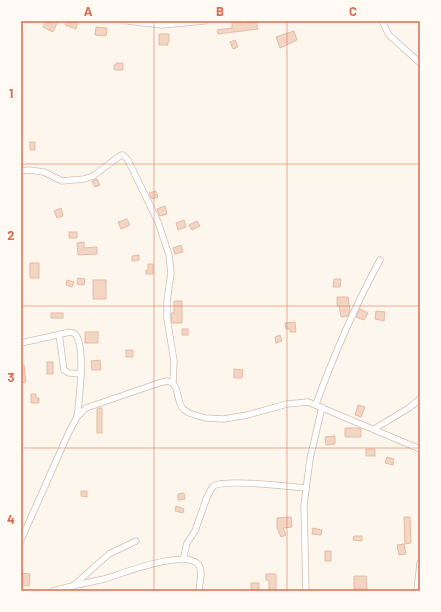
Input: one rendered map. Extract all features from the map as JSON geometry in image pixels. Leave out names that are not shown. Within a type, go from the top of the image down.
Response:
[{"type":"street","points":[[127,21],[162,25],[204,21]]},
{"type":"street","points":[[382,21],[392,38],[420,63]]},
{"type":"street","points":[[21,171],[29,170],[44,172],[62,181],[84,180],[94,176],[118,157],[123,155],[126,157],[140,182],[158,222],[169,255],[171,273],[167,301],[167,318],[174,361],[173,383],[183,409],[189,413],[205,418],[224,419],[241,417],[302,401],[316,404],[420,449]]},
{"type":"street","points":[[316,404],[326,376],[361,296],[380,260]]},
{"type":"street","points":[[21,343],[70,332],[76,336],[79,348],[81,374],[77,417]]},
{"type":"street","points":[[59,334],[64,370],[69,373],[81,374]]},
{"type":"street","points":[[21,540],[77,417],[92,405],[165,381],[173,383]]},
{"type":"street","points":[[374,429],[409,408],[420,399]]},
{"type":"street","points":[[306,591],[303,511],[313,448],[322,407]]},
{"type":"street","points":[[183,560],[187,543],[195,531],[207,497],[213,486],[218,484],[247,484],[306,488]]},
{"type":"street","points":[[72,586],[109,554],[136,541]]},
{"type":"street","points":[[53,591],[114,576],[152,564],[183,560],[195,562],[200,566],[198,591]]},
{"type":"street","points":[[417,591],[420,562]]},
{"type":"building","points":[[46,21],[50,23],[51,21],[58,21],[53,32],[43,27]]},
{"type":"building","points":[[67,21],[78,21],[76,29],[65,25]]},
{"type":"building","points":[[247,21],[247,23],[256,22],[258,29],[218,34],[217,30],[232,28],[232,22]]},
{"type":"building","points":[[96,27],[107,28],[106,36],[95,35]]},
{"type":"building","points":[[294,31],[297,40],[280,48],[276,37]]},
{"type":"building","points":[[159,34],[169,34],[168,45],[159,45]]},
{"type":"building","points":[[235,40],[238,47],[233,49],[230,42]]},
{"type":"building","points":[[116,63],[123,63],[123,70],[114,70],[114,65],[116,65]]},
{"type":"building","points":[[30,142],[35,142],[35,150],[30,150]]},
{"type":"building","points":[[97,179],[100,185],[95,187],[92,181]]},
{"type":"building","points":[[156,191],[158,197],[152,199],[149,193]]},
{"type":"building","points":[[165,206],[167,214],[160,216],[157,209]]},
{"type":"building","points":[[61,208],[63,216],[57,218],[54,211]]},
{"type":"building","points":[[127,219],[130,225],[121,229],[118,222]]},
{"type":"building","points":[[184,220],[186,227],[178,230],[176,223]]},
{"type":"building","points":[[197,221],[200,226],[192,230],[189,225]]},
{"type":"building","points":[[69,232],[77,232],[77,238],[69,238]]},
{"type":"building","points":[[84,242],[84,248],[97,247],[97,254],[78,255],[77,243]]},
{"type":"building","points":[[181,245],[183,252],[175,254],[173,248]]},
{"type":"building","points":[[139,255],[139,260],[132,261],[132,256]]},
{"type":"building","points":[[30,263],[39,263],[39,278],[30,278]]},
{"type":"building","points":[[148,264],[153,264],[153,274],[146,274]]},
{"type":"building","points":[[78,278],[85,279],[84,285],[77,284]]},
{"type":"building","points":[[334,279],[341,279],[340,287],[333,287]]},
{"type":"building","points":[[67,280],[74,282],[72,287],[66,285]]},
{"type":"building","points":[[93,280],[106,280],[106,299],[93,299]]},
{"type":"building","points":[[337,297],[348,297],[350,311],[348,316],[341,317],[339,306],[337,306]]},
{"type":"building","points":[[174,301],[182,301],[182,323],[172,323],[171,313],[174,313]]},
{"type":"building","points":[[360,309],[368,313],[364,320],[356,317]]},
{"type":"building","points":[[376,311],[385,312],[384,321],[375,319]]},
{"type":"building","points":[[51,313],[63,313],[63,318],[51,318]]},
{"type":"building","points":[[295,322],[296,332],[290,332],[290,329],[286,329],[285,323]]},
{"type":"building","points":[[182,329],[188,329],[188,335],[182,335]]},
{"type":"building","points":[[85,332],[98,332],[98,343],[85,343]]},
{"type":"building","points":[[280,335],[282,341],[276,343],[275,337]]},
{"type":"building","points":[[126,350],[133,350],[133,357],[126,357]]},
{"type":"building","points":[[100,360],[101,370],[92,370],[91,361]]},
{"type":"building","points":[[47,362],[53,362],[53,374],[47,374]]},
{"type":"building","points":[[21,365],[24,365],[26,382],[21,383]]},
{"type":"building","points":[[234,369],[243,370],[242,378],[234,378]]},
{"type":"building","points":[[31,394],[36,394],[36,398],[39,398],[39,403],[31,403]]},
{"type":"building","points":[[358,405],[365,407],[361,417],[355,415]]},
{"type":"building","points":[[102,408],[102,433],[97,433],[97,409]]},
{"type":"building","points":[[345,428],[361,429],[361,437],[345,437]]},
{"type":"building","points":[[335,436],[335,444],[326,445],[325,437]]},
{"type":"building","points":[[366,449],[375,449],[375,456],[366,456]]},
{"type":"building","points":[[387,457],[394,459],[393,465],[385,463]]},
{"type":"building","points":[[81,491],[87,491],[87,497],[81,496]]},
{"type":"building","points":[[184,493],[185,499],[178,500],[178,494]]},
{"type":"building","points":[[176,506],[184,509],[183,513],[175,511]]},
{"type":"building","points":[[291,517],[292,527],[283,528],[286,535],[281,537],[277,528],[277,518]]},
{"type":"building","points":[[404,517],[410,517],[411,543],[405,544]]},
{"type":"building","points":[[313,528],[322,530],[321,535],[312,534]]},
{"type":"building","points":[[354,536],[362,536],[362,541],[353,540]]},
{"type":"building","points":[[404,544],[406,554],[399,555],[397,545]]},
{"type":"building","points":[[325,551],[331,551],[331,561],[325,561]]},
{"type":"building","points":[[21,573],[30,574],[29,586],[21,585]]},
{"type":"building","points":[[266,574],[276,574],[276,591],[269,591],[269,580],[266,580]]},
{"type":"building","points":[[354,576],[366,576],[367,589],[354,589]]},
{"type":"building","points":[[251,583],[259,583],[259,590],[251,590]]}]
